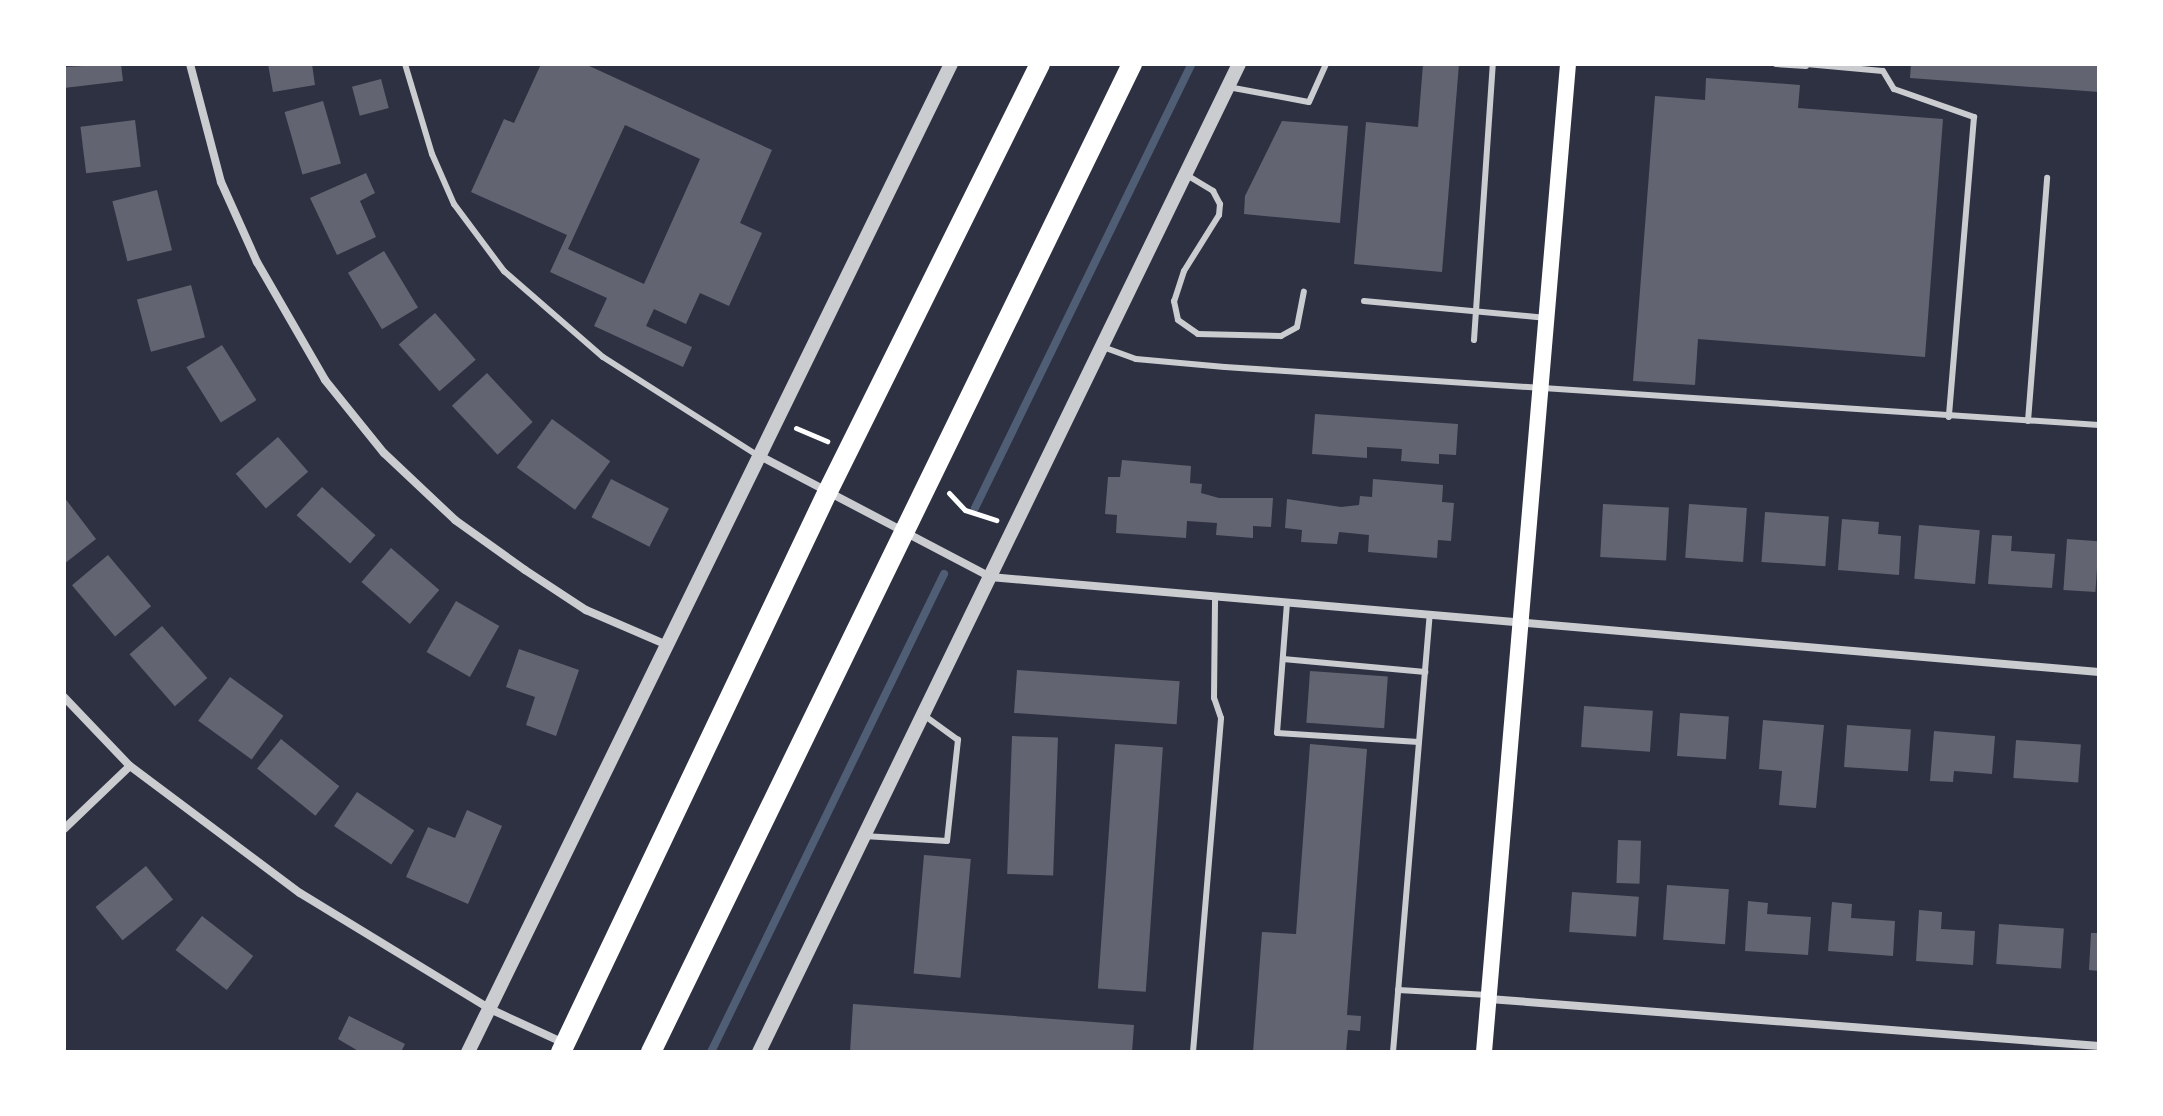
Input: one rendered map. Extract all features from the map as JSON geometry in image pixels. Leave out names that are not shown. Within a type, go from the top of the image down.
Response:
[{"type":"main road","points":[[563,1048],[827,493],[1040,64]]},
{"type":"main road","points":[[651,1052],[902,530],[1132,64]]},
{"type":"main road","points":[[1484,1052],[1568,64]]},
{"type":"street","points":[[190,64],[221,182],[257,262],[325,380],[384,453],[455,520],[525,570],[586,610],[668,646]]},
{"type":"street","points":[[468,1052],[668,646],[757,455],[951,64]]},
{"type":"street","points":[[759,1052],[990,577],[1098,345],[1239,64]]},
{"type":"street","points":[[757,455],[990,577],[2099,672]]},
{"type":"street","points":[[64,697],[130,766],[300,893],[490,1009],[563,1048]]},
{"type":"street","points":[[64,829],[130,766]]},
{"type":"street","points":[[1488,997],[2099,1046]]},
{"type":"lane","points":[[405,64],[432,154],[454,204],[504,271],[603,357],[757,455]]},
{"type":"lane","points":[[1228,87],[1309,102],[1326,64]]},
{"type":"lane","points":[[1474,340],[1493,64]]},
{"type":"lane","points":[[1776,64],[1884,68],[1894,89],[1974,117],[1949,417]]},
{"type":"lane","points":[[1185,174],[1213,191],[1220,204],[1219,215],[1184,271],[1174,301],[1178,320],[1198,334],[1281,336],[1297,327],[1304,292]]},
{"type":"lane","points":[[2028,421],[2047,178]]},
{"type":"lane","points":[[1364,301],[1476,314],[1546,318]]},
{"type":"lane","points":[[1098,345],[1136,359],[2099,425]]},
{"type":"lane","points":[[1193,1052],[1221,718],[1214,698],[1215,597]]},
{"type":"lane","points":[[1287,603],[1277,733],[1419,742]]},
{"type":"lane","points":[[1393,1052],[1430,615]]},
{"type":"lane","points":[[1283,659],[1425,672]]},
{"type":"lane","points":[[864,836],[947,841],[958,740],[954,733],[923,715]]},
{"type":"lane","points":[[1398,990],[1488,997]]},
{"type":"path","points":[[795,428],[832,443]]},
{"type":"path","points":[[949,493],[965,510],[997,520]]},
{"type":"building","points":[[121,64],[123,81],[64,88],[64,67]]},
{"type":"building","points":[[268,64],[312,64],[315,85],[273,92]]},
{"type":"building","points":[[541,64],[585,64],[772,150],[740,223],[762,233],[729,306],[700,293],[686,324],[654,309],[646,326],[692,347],[683,367],[594,326],[607,298],[550,272],[567,235],[471,192],[504,119],[514,123]],"holes":[[[625,125],[700,159],[644,284],[568,249]]]},
{"type":"building","points":[[1423,64],[1459,64],[1442,272],[1354,264],[1366,122],[1418,127]]},
{"type":"building","points":[[1911,64],[2099,64],[2099,92],[1910,78]]},
{"type":"building","points":[[1706,78],[1800,85],[1798,108],[1943,119],[1925,357],[1698,339],[1695,385],[1633,381],[1655,96],[1705,100]]},
{"type":"building","points":[[381,79],[389,108],[360,116],[352,87]]},
{"type":"building","points":[[323,101],[341,163],[302,175],[285,112]]},
{"type":"building","points":[[135,120],[141,167],[86,173],[80,127]]},
{"type":"building","points":[[1282,121],[1348,126],[1340,223],[1244,214],[1245,196]]},
{"type":"building","points":[[366,173],[375,193],[360,201],[376,237],[337,255],[310,198]]},
{"type":"building","points":[[157,190],[172,250],[127,261],[112,201]]},
{"type":"building","points":[[384,251],[418,308],[382,329],[348,273]]},
{"type":"building","points":[[191,285],[205,337],[151,352],[137,299]]},
{"type":"building","points":[[435,313],[476,360],[439,391],[399,344]]},
{"type":"building","points":[[222,345],[256,400],[221,422],[186,367]]},
{"type":"building","points":[[487,373],[533,422],[498,455],[452,406]]},
{"type":"building","points":[[1315,414],[1458,424],[1456,455],[1439,454],[1439,464],[1401,461],[1402,449],[1367,447],[1367,458],[1312,454]]},
{"type":"building","points":[[552,419],[610,461],[575,510],[517,468]]},
{"type":"building","points":[[278,437],[308,472],[266,508],[236,474]]},
{"type":"building","points":[[1122,460],[1191,466],[1190,483],[1202,484],[1201,493],[1219,498],[1273,498],[1271,527],[1253,526],[1253,538],[1216,535],[1217,523],[1187,521],[1186,538],[1116,533],[1117,515],[1105,514],[1108,477],[1120,477]]},
{"type":"building","points":[[611,479],[669,509],[649,547],[591,517]]},
{"type":"building","points":[[1373,479],[1443,485],[1442,502],[1454,503],[1451,541],[1438,540],[1437,558],[1368,552],[1369,535],[1339,532],[1337,544],[1301,542],[1302,530],[1285,528],[1287,499],[1341,507],[1359,505],[1360,496],[1372,497]]},
{"type":"building","points":[[322,487],[376,535],[350,563],[297,515]]},
{"type":"building","points":[[64,497],[96,539],[64,564]]},
{"type":"building","points":[[1603,504],[1669,507],[1666,560],[1600,557]]},
{"type":"building","points":[[1689,504],[1747,508],[1743,562],[1685,558]]},
{"type":"building","points":[[1765,512],[1829,516],[1825,566],[1762,562]]},
{"type":"building","points":[[1842,519],[1879,522],[1878,534],[1901,536],[1899,575],[1838,570]]},
{"type":"building","points":[[1919,525],[1980,530],[1975,584],[1914,579]]},
{"type":"building","points":[[1992,535],[2012,536],[2011,551],[2055,554],[2052,588],[1988,584]]},
{"type":"building","points":[[2067,539],[2099,541],[2095,592],[2063,590]]},
{"type":"building","points":[[391,548],[439,590],[410,624],[361,582]]},
{"type":"building","points":[[108,555],[151,606],[115,637],[72,585]]},
{"type":"building","points":[[456,601],[499,626],[470,677],[426,652]]},
{"type":"building","points":[[162,626],[207,678],[175,706],[130,654]]},
{"type":"building","points":[[519,649],[579,670],[556,736],[526,725],[535,697],[506,687]]},
{"type":"building","points":[[1017,670],[1180,681],[1177,724],[1014,713]]},
{"type":"building","points":[[1310,671],[1388,676],[1384,728],[1306,723]]},
{"type":"building","points":[[230,677],[283,716],[252,759],[198,721]]},
{"type":"building","points":[[1584,706],[1653,711],[1650,752],[1581,747]]},
{"type":"building","points":[[1680,713],[1729,716],[1726,759],[1677,756]]},
{"type":"building","points":[[1763,720],[1824,725],[1816,808],[1779,805],[1782,771],[1759,769]]},
{"type":"building","points":[[1847,725],[1911,729],[1908,771],[1844,767]]},
{"type":"building","points":[[1934,731],[1995,736],[1992,774],[1954,771],[1953,782],[1930,781]]},
{"type":"building","points":[[1012,736],[1058,738],[1053,876],[1007,874]]},
{"type":"building","points":[[281,739],[339,786],[315,816],[257,769]]},
{"type":"building","points":[[2016,740],[2081,745],[2078,782],[2013,778]]},
{"type":"building","points":[[1115,744],[1163,747],[1146,992],[1098,988]]},
{"type":"building","points":[[1310,744],[1367,749],[1347,1015],[1361,1016],[1360,1031],[1348,1030],[1346,1052],[1253,1052],[1262,932],[1296,934]]},
{"type":"building","points":[[357,792],[414,831],[391,865],[334,826]]},
{"type":"building","points":[[467,810],[502,826],[468,904],[406,877],[428,827],[455,838]]},
{"type":"building","points":[[1618,840],[1641,841],[1639,884],[1616,883]]},
{"type":"building","points":[[924,855],[971,859],[960,978],[914,974]]},
{"type":"building","points":[[146,866],[173,899],[123,940],[95,907]]},
{"type":"building","points":[[1667,885],[1729,889],[1725,944],[1663,940]]},
{"type":"building","points":[[1572,892],[1639,897],[1636,937],[1569,932]]},
{"type":"building","points":[[1748,901],[1768,903],[1767,914],[1811,917],[1808,955],[1745,951]]},
{"type":"building","points":[[1832,902],[1852,904],[1851,918],[1895,921],[1893,956],[1828,951]]},
{"type":"building","points":[[1919,910],[1942,912],[1941,929],[1975,931],[1973,965],[1916,961]]},
{"type":"building","points":[[202,916],[253,956],[227,990],[176,950]]},
{"type":"building","points":[[1999,924],[2064,929],[2061,968],[1996,964]]},
{"type":"building","points":[[2091,933],[2099,933],[2099,971],[2089,970]]},
{"type":"building","points":[[853,1004],[1134,1025],[1132,1052],[850,1052]]},
{"type":"building","points":[[349,1016],[405,1044],[401,1052],[360,1052],[338,1039]]},
{"type":"waterway","points":[[975,508],[1192,64]]},
{"type":"waterway","points":[[711,1052],[944,574]]}]
